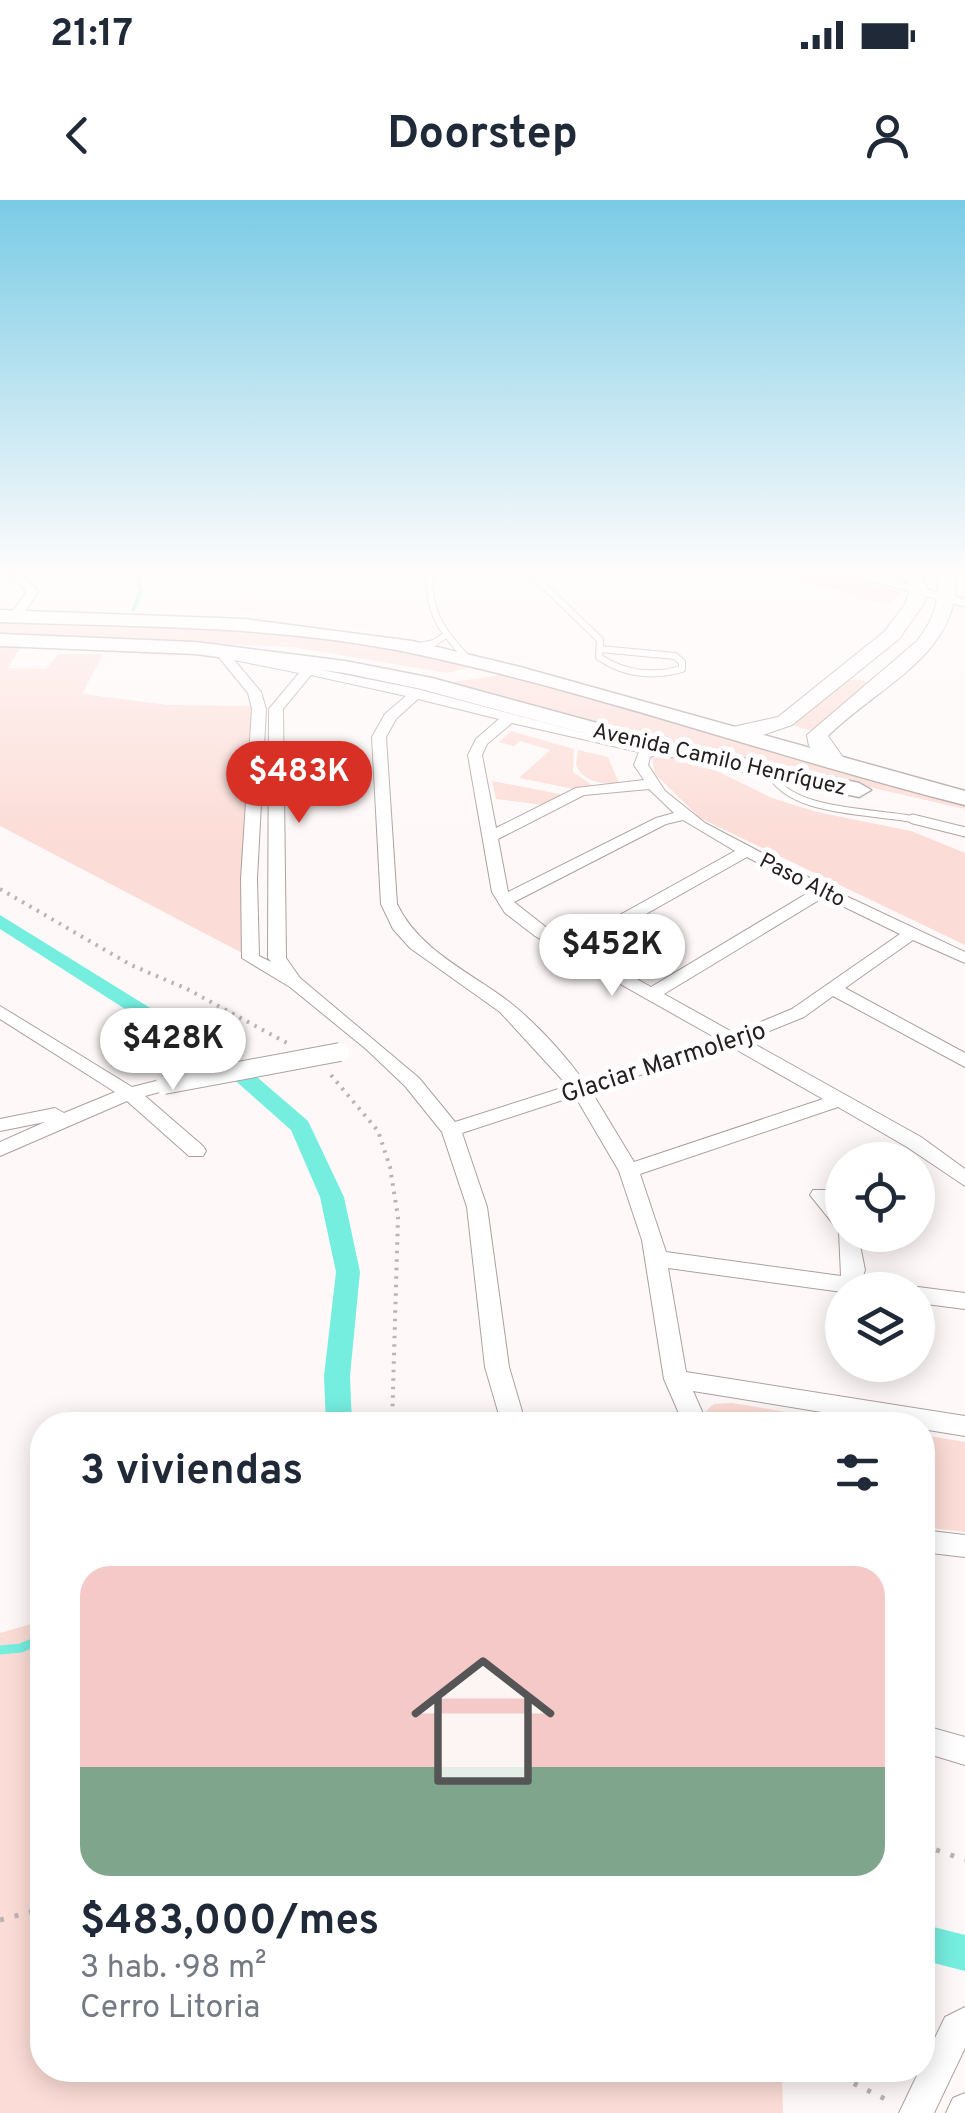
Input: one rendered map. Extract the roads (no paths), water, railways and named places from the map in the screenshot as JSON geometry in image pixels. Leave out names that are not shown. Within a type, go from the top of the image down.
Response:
[{"type":"main road","name":"Avenida Camilo Henríquez","points":[[311,664],[395,676],[658,749],[965,816]]},
{"type":"main road","points":[[375,664],[448,678],[476,676],[494,666]]},
{"type":"main road","name":"Avenida Camilo Henríquez","points":[[487,664],[965,798]]},
{"type":"street","points":[[233,664],[254,692],[259,709],[249,878],[251,958],[296,983],[372,1045],[412,1082],[450,1130],[476,1207],[497,1367],[510,1412]]},
{"type":"street","points":[[278,664],[417,694],[577,736],[658,749]]},
{"type":"street","points":[[731,733],[778,724],[856,664]]},
{"type":"street","points":[[836,763],[820,746],[818,735],[906,664]]},
{"type":"street","points":[[296,983],[276,958],[276,709],[308,671]]},
{"type":"street","points":[[843,676],[865,676],[880,685]]},
{"type":"street","points":[[417,694],[390,717],[379,737],[389,904],[416,944],[506,1008],[580,1088],[628,1171],[658,1259],[676,1379],[690,1412]]},
{"type":"street","points":[[509,718],[481,742],[475,755],[488,838],[504,901],[520,918],[914,1142],[965,1179]]},
{"type":"street","name":"Paso Alto","points":[[577,736],[610,748],[684,815],[823,891],[965,958]]},
{"type":"street","points":[[488,838],[581,791],[652,784],[641,759],[658,749]]},
{"type":"street","points":[[504,901],[660,821],[684,815]]},
{"type":"street","points":[[571,949],[746,850]]},
{"type":"street","points":[[652,994],[823,891]]},
{"type":"street","name":"Glaciar Marmolerjo","points":[[450,1130],[737,1041],[798,1013],[912,933]]},
{"type":"street","points":[[832,990],[965,1061]]},
{"type":"street","points":[[0,1011],[130,1092],[165,1118],[196,1150]]},
{"type":"street","points":[[0,1149],[82,1109],[130,1092],[372,1045]]},
{"type":"street","points":[[628,1171],[840,1100]]},
{"type":"street","points":[[0,1125],[82,1109]]},
{"type":"street","points":[[820,1195],[825,1202]]},
{"type":"street","points":[[658,1259],[825,1282]]},
{"type":"street","points":[[935,1297],[965,1301]]},
{"type":"street","points":[[676,1379],[879,1412]]},
{"type":"street","points":[[935,1421],[965,1426]]},
{"type":"street","points":[[935,1542],[965,1546]]},
{"type":"street","points":[[935,1742],[965,1752]]},
{"type":"street","points":[[935,2065],[961,2026]]},
{"type":"street","points":[[906,2109],[924,2082]]},
{"type":"lane","points":[[608,664],[666,673],[682,669],[682,664]]},
{"type":"lane","points":[[769,771],[779,790],[808,804],[877,811],[965,832]]},
{"type":"waterway","points":[[0,921],[237,1071],[300,1126],[332,1197],[348,1272],[337,1376],[338,1412]]},
{"type":"waterway","points":[[0,1650],[30,1644]]},
{"type":"waterway","points":[[935,1945],[965,1953]]}]
